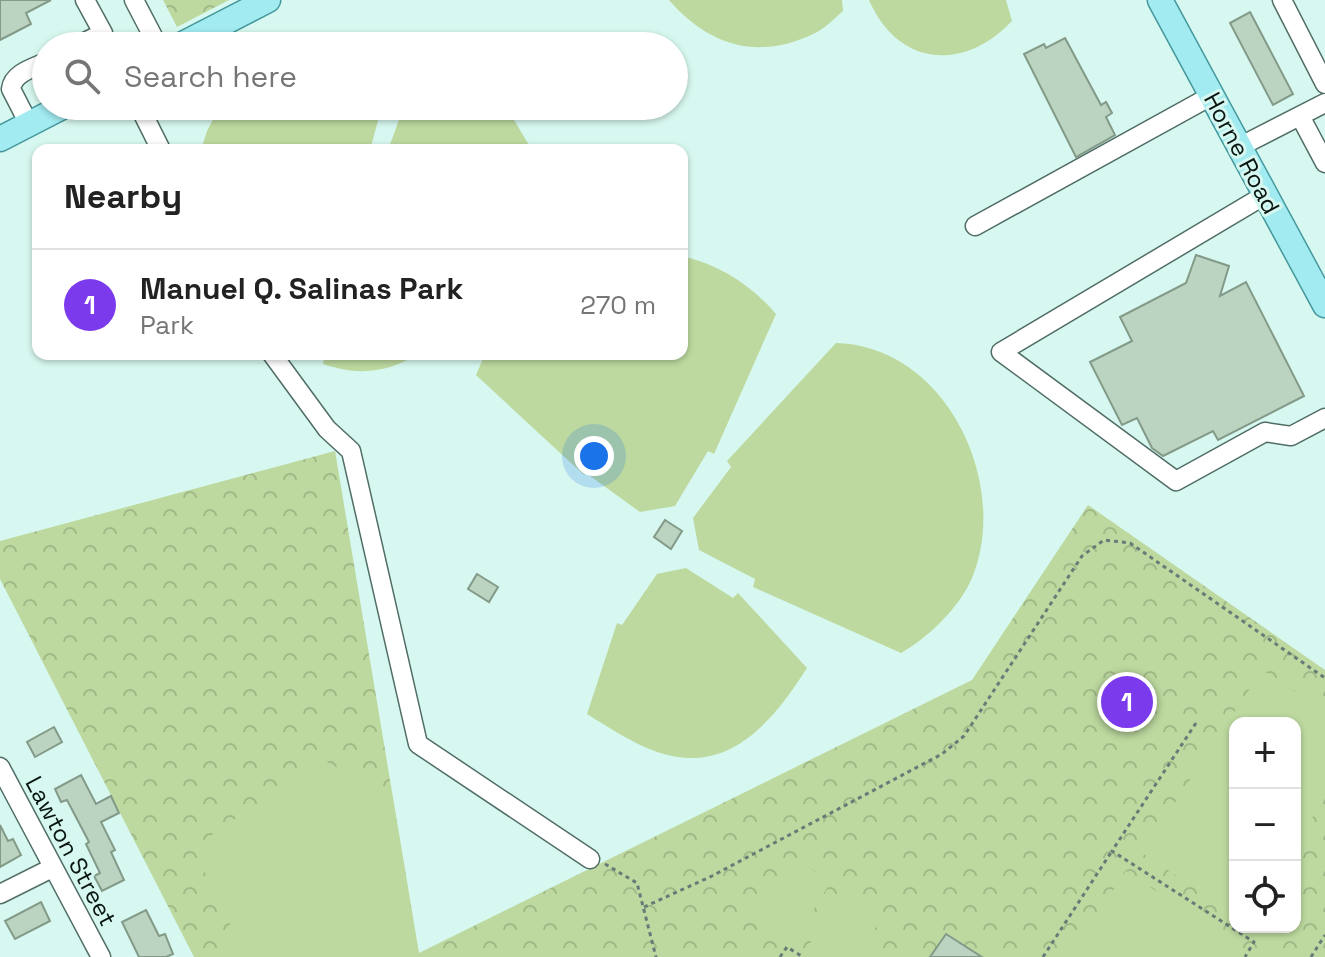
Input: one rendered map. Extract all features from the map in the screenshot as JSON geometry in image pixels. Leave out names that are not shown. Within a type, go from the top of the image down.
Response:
[{"type":"main road","points":[[206,32],[268,0]]},
{"type":"main road","name":"Horne Road","points":[[1160,0],[1325,305]]},
{"type":"main road","points":[[0,139],[37,120]]},
{"type":"street","points":[[85,0],[102,32]]},
{"type":"street","points":[[134,0],[150,32]]},
{"type":"street","points":[[1282,0],[1325,84]]},
{"type":"street","points":[[29,124],[11,89],[15,77],[32,69]]},
{"type":"street","points":[[975,226],[1211,96]]},
{"type":"street","points":[[1239,147],[1325,103]]},
{"type":"street","points":[[1300,116],[1325,163]]},
{"type":"street","points":[[146,120],[158,144]]},
{"type":"street","points":[[1265,195],[1001,352],[1176,481],[1265,432],[1291,436],[1325,418]]},
{"type":"street","points":[[276,360],[327,429],[351,451],[418,744],[590,859]]},
{"type":"street","name":"Lawton Street","points":[[0,767],[101,957]]},
{"type":"street","points":[[0,894],[52,868]]},
{"type":"path","points":[[644,907],[712,876],[942,754],[964,736],[1082,556],[1104,540],[1130,543],[1325,678]]},
{"type":"path","points":[[1043,957],[1196,723]]},
{"type":"path","points":[[1112,851],[1254,942],[1245,957]]},
{"type":"path","points":[[590,859],[606,864],[637,883],[656,957]]},
{"type":"path","points":[[1311,957],[1325,935]]},
{"type":"path","points":[[780,957],[787,947],[803,957]]},
{"type":"green space","points":[[163,0],[229,0],[177,27]]},
{"type":"green space","points":[[669,0],[842,0],[843,11],[813,34],[792,42],[753,47],[717,38],[700,28]]},
{"type":"green space","points":[[869,0],[1006,0],[1012,21],[973,49],[933,55],[914,50],[897,39]]},
{"type":"green space","points":[[213,120],[378,120],[372,144],[203,144]]},
{"type":"green space","points":[[399,120],[514,120],[528,144],[390,144]]},
{"type":"green space","points":[[688,258],[734,277],[776,314],[714,454],[708,451],[675,506],[640,512],[586,473],[584,475],[476,375],[482,360],[688,360]]},
{"type":"green space","points":[[836,343],[875,350],[909,368],[938,394],[960,426],[975,463],[983,502],[982,541],[972,578],[942,621],[901,653],[753,587],[755,579],[699,550],[693,518],[731,467],[727,461]]},
{"type":"green space","points":[[324,360],[406,360],[372,371],[348,370],[323,364]]},
{"type":"green space","points":[[335,451],[419,953],[972,680],[1088,505],[1325,670],[1325,957],[194,957],[0,579],[0,541]]},
{"type":"green space","points":[[686,568],[733,598],[738,593],[807,668],[762,726],[724,752],[702,757],[678,757],[652,750],[587,714],[617,623],[622,625],[657,574]]},
{"type":"green space","points":[[1262,670],[1325,711],[1325,798],[1301,835],[1301,717],[1231,717]]},
{"type":"green space","points":[[1229,720],[1229,910],[1142,853]]},
{"type":"green space","points":[[322,759],[393,800],[419,957],[246,957],[193,848]]},
{"type":"green space","points":[[791,856],[831,882],[793,941],[753,916]]},
{"type":"green space","points":[[1126,871],[1231,941],[1220,957],[1069,957]]},
{"type":"green space","points":[[844,890],[883,916],[857,957],[819,957],[806,949]]},
{"type":"building","points":[[0,0],[51,0],[26,13],[31,24],[0,40]]},
{"type":"building","points":[[1250,12],[1293,94],[1273,105],[1230,23]]},
{"type":"building","points":[[1065,38],[1101,105],[1106,102],[1112,113],[1106,117],[1115,135],[1076,157],[1024,54],[1044,44],[1046,48]]},
{"type":"building","points":[[1196,255],[1229,266],[1220,296],[1246,282],[1304,396],[1218,440],[1213,431],[1163,456],[1152,448],[1137,418],[1122,425],[1090,362],[1132,341],[1120,317],[1186,283]]},
{"type":"building","points":[[665,520],[682,531],[671,549],[654,537]]},
{"type":"building","points":[[477,574],[498,587],[489,602],[468,589]]},
{"type":"building","points":[[54,727],[62,742],[35,757],[27,742]]},
{"type":"building","points":[[81,775],[96,804],[111,796],[119,813],[101,822],[115,850],[111,852],[124,880],[102,891],[94,876],[100,873],[86,844],[89,842],[67,800],[61,802],[55,789]]},
{"type":"building","points":[[0,825],[8,841],[13,839],[21,855],[0,867]]},
{"type":"building","points":[[41,902],[50,921],[15,939],[5,921]]},
{"type":"building","points":[[146,910],[159,936],[165,934],[173,954],[139,957],[122,922]]},
{"type":"building","points":[[946,934],[982,957],[930,957]]},
{"type":"place","name":"Manuel Q. Salinas Park","points":[[1127,702]]}]
